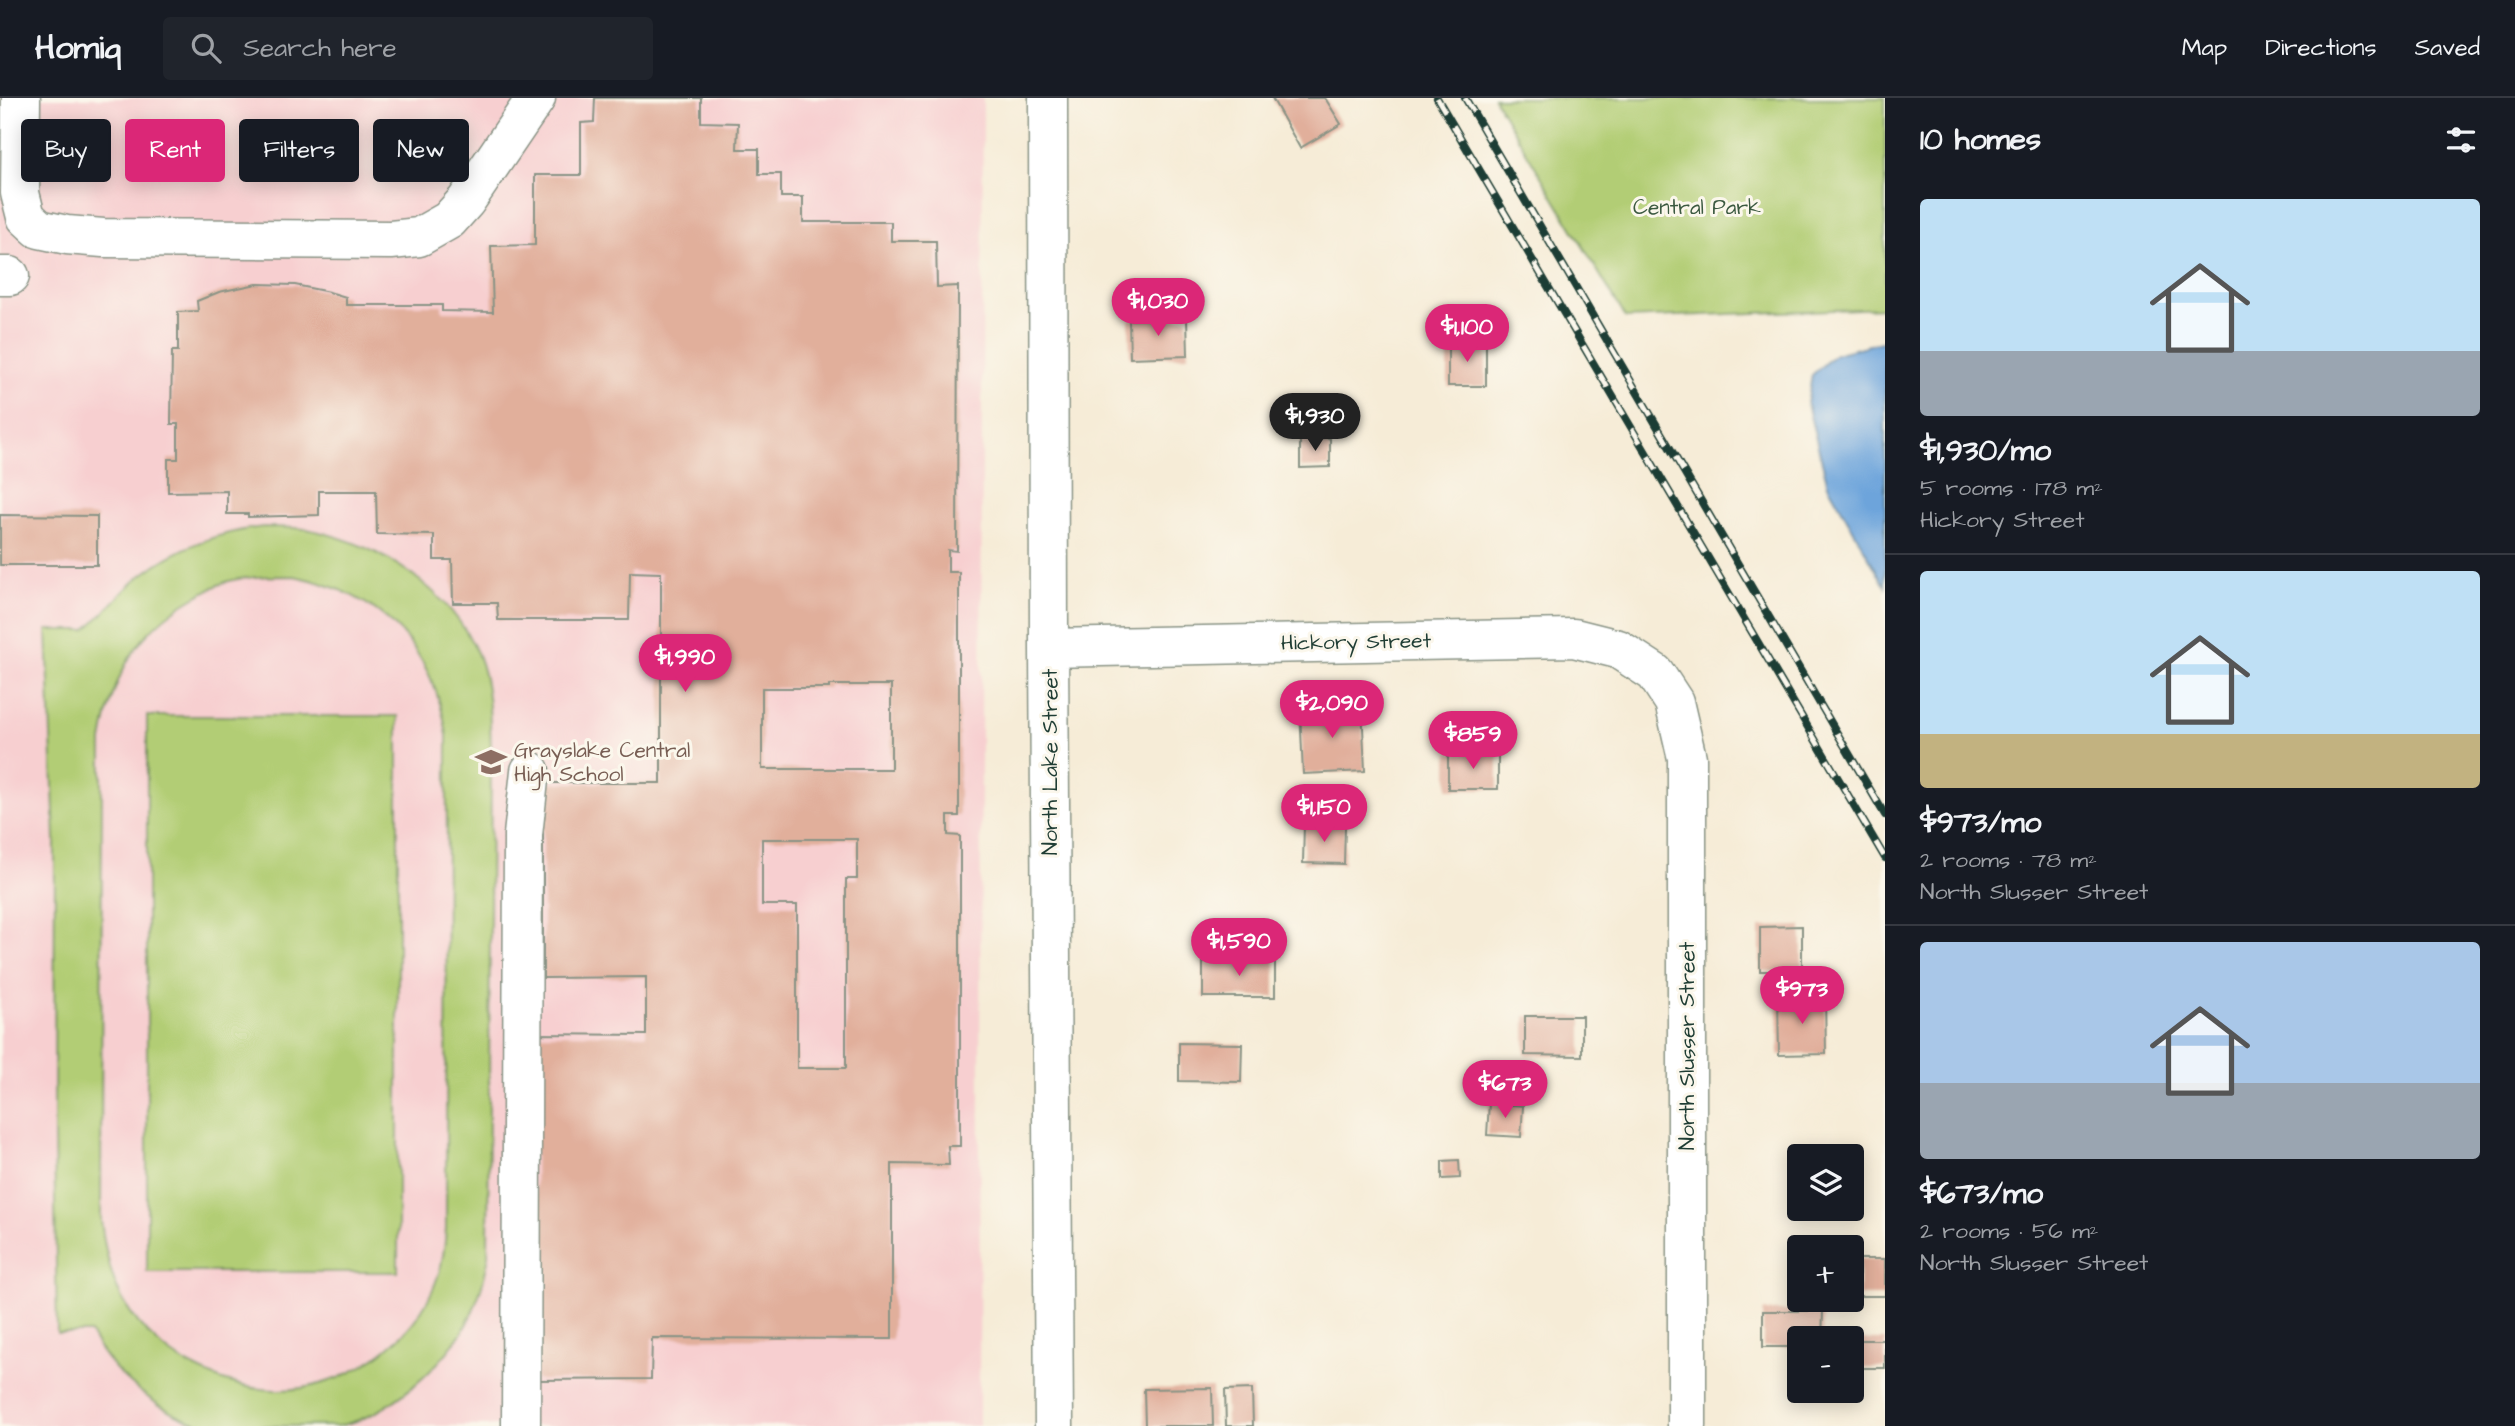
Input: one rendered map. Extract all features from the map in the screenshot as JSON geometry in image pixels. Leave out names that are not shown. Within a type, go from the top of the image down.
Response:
[{"type":"street","points":[[21,98],[20,193],[26,216],[40,229],[67,235],[103,238],[378,240],[419,237],[449,220],[466,201],[536,98]]},
{"type":"street","name":"North Lake Street","points":[[1048,98],[1054,1426]]},
{"type":"street","name":"Hickory Street","points":[[1049,648],[1574,638],[1618,649],[1655,673]]},
{"type":"street","name":"North Slusser Street","points":[[1655,673],[1674,702],[1687,758],[1687,1426]]},
{"type":"street","points":[[521,1426],[523,835],[530,771]]},
{"type":"shaded area","name":"Grayslake Central High School","points":[[0,98],[983,98],[979,1426],[0,1426]]},
{"type":"green space","name":"Central Park","points":[[1494,98],[1885,98],[1885,308],[1626,318]]},
{"type":"green space","points":[[293,528],[337,537],[387,558],[410,573],[450,609],[466,631],[482,666],[489,702],[488,1261],[470,1317],[432,1369],[396,1400],[376,1412],[337,1426],[209,1426],[173,1412],[140,1391],[111,1364],[90,1333],[57,1333],[54,1131],[55,839],[47,630],[85,630],[135,580],[156,564],[200,542],[247,529]],"holes":[[[294,576],[325,584],[353,596],[398,629],[429,676],[440,704],[447,735],[446,1235],[440,1270],[428,1300],[395,1342],[351,1372],[326,1382],[274,1390],[242,1386],[212,1376],[170,1353],[148,1334],[130,1312],[117,1288],[109,1263],[101,1221],[102,741],[120,675],[142,640],[174,610],[212,588],[237,579]]]},
{"type":"green space","points":[[147,716],[398,716],[398,1272],[147,1272]]},
{"type":"water","points":[[1885,341],[1885,586],[1828,485],[1807,404],[1812,375],[1835,354]]},
{"type":"building","points":[[595,98],[701,98],[701,122],[738,123],[737,149],[759,149],[759,174],[781,174],[781,197],[803,197],[803,222],[891,222],[891,241],[936,241],[937,287],[958,286],[957,551],[948,550],[948,572],[959,572],[959,816],[948,816],[948,835],[960,836],[960,1146],[948,1146],[949,1165],[892,1164],[892,1339],[652,1338],[651,1379],[536,1380],[535,1034],[646,1035],[646,977],[543,978],[543,783],[661,783],[661,573],[630,572],[629,620],[498,620],[497,603],[453,603],[452,560],[434,560],[434,535],[377,534],[376,491],[319,491],[319,515],[248,517],[248,514],[227,514],[227,491],[168,492],[168,459],[178,459],[178,424],[171,424],[172,351],[178,351],[178,312],[198,311],[197,301],[219,292],[257,284],[295,285],[329,292],[346,297],[346,305],[442,305],[442,311],[493,312],[491,246],[535,245],[535,175],[581,175],[581,123],[594,122]],"holes":[[[829,685],[891,685],[891,769],[762,769],[762,688],[829,688]],[[762,839],[857,839],[857,879],[846,879],[846,1068],[797,1068],[797,905],[762,905]]]},
{"type":"building","points":[[1272,98],[1325,98],[1341,124],[1300,148]]},
{"type":"building","points":[[1187,318],[1188,356],[1130,358],[1129,320]]},
{"type":"building","points":[[1448,341],[1486,341],[1486,386],[1448,386]]},
{"type":"building","points":[[1330,438],[1330,467],[1300,468],[1300,439]]},
{"type":"building","points":[[0,515],[97,516],[97,565],[0,565]]},
{"type":"building","points":[[1362,706],[1365,771],[1303,774],[1300,708]]},
{"type":"building","points":[[1448,753],[1498,753],[1498,789],[1448,789]]},
{"type":"building","points":[[1304,825],[1345,826],[1344,864],[1303,863]]},
{"type":"building","points":[[1802,926],[1802,971],[1760,971],[1760,927]]},
{"type":"building","points":[[1203,960],[1275,960],[1275,997],[1203,997]]},
{"type":"building","points":[[1825,996],[1826,1054],[1779,1055],[1778,997]]},
{"type":"building","points":[[1525,1016],[1582,1016],[1582,1056],[1525,1055]]},
{"type":"building","points":[[1179,1043],[1242,1044],[1241,1082],[1179,1081]]},
{"type":"building","points":[[1489,1103],[1523,1106],[1521,1137],[1487,1135]]},
{"type":"building","points":[[1459,1160],[1460,1178],[1442,1179],[1442,1161]]},
{"type":"building","points":[[1864,1259],[1885,1259],[1885,1296],[1864,1296]]},
{"type":"building","points":[[1763,1311],[1823,1312],[1822,1326],[1787,1326],[1787,1347],[1763,1347]]},
{"type":"building","points":[[1864,1340],[1885,1340],[1885,1368],[1864,1368]]},
{"type":"building","points":[[1212,1388],[1213,1426],[1145,1426],[1144,1389]]},
{"type":"building","points":[[1252,1389],[1253,1426],[1226,1426],[1225,1390]]},
{"type":"railway","points":[[1437,98],[1885,858]]},
{"type":"railway","points":[[1465,98],[1885,815]]},
{"type":"place","name":"Grayslake Central High School","points":[[491,762]]}]
